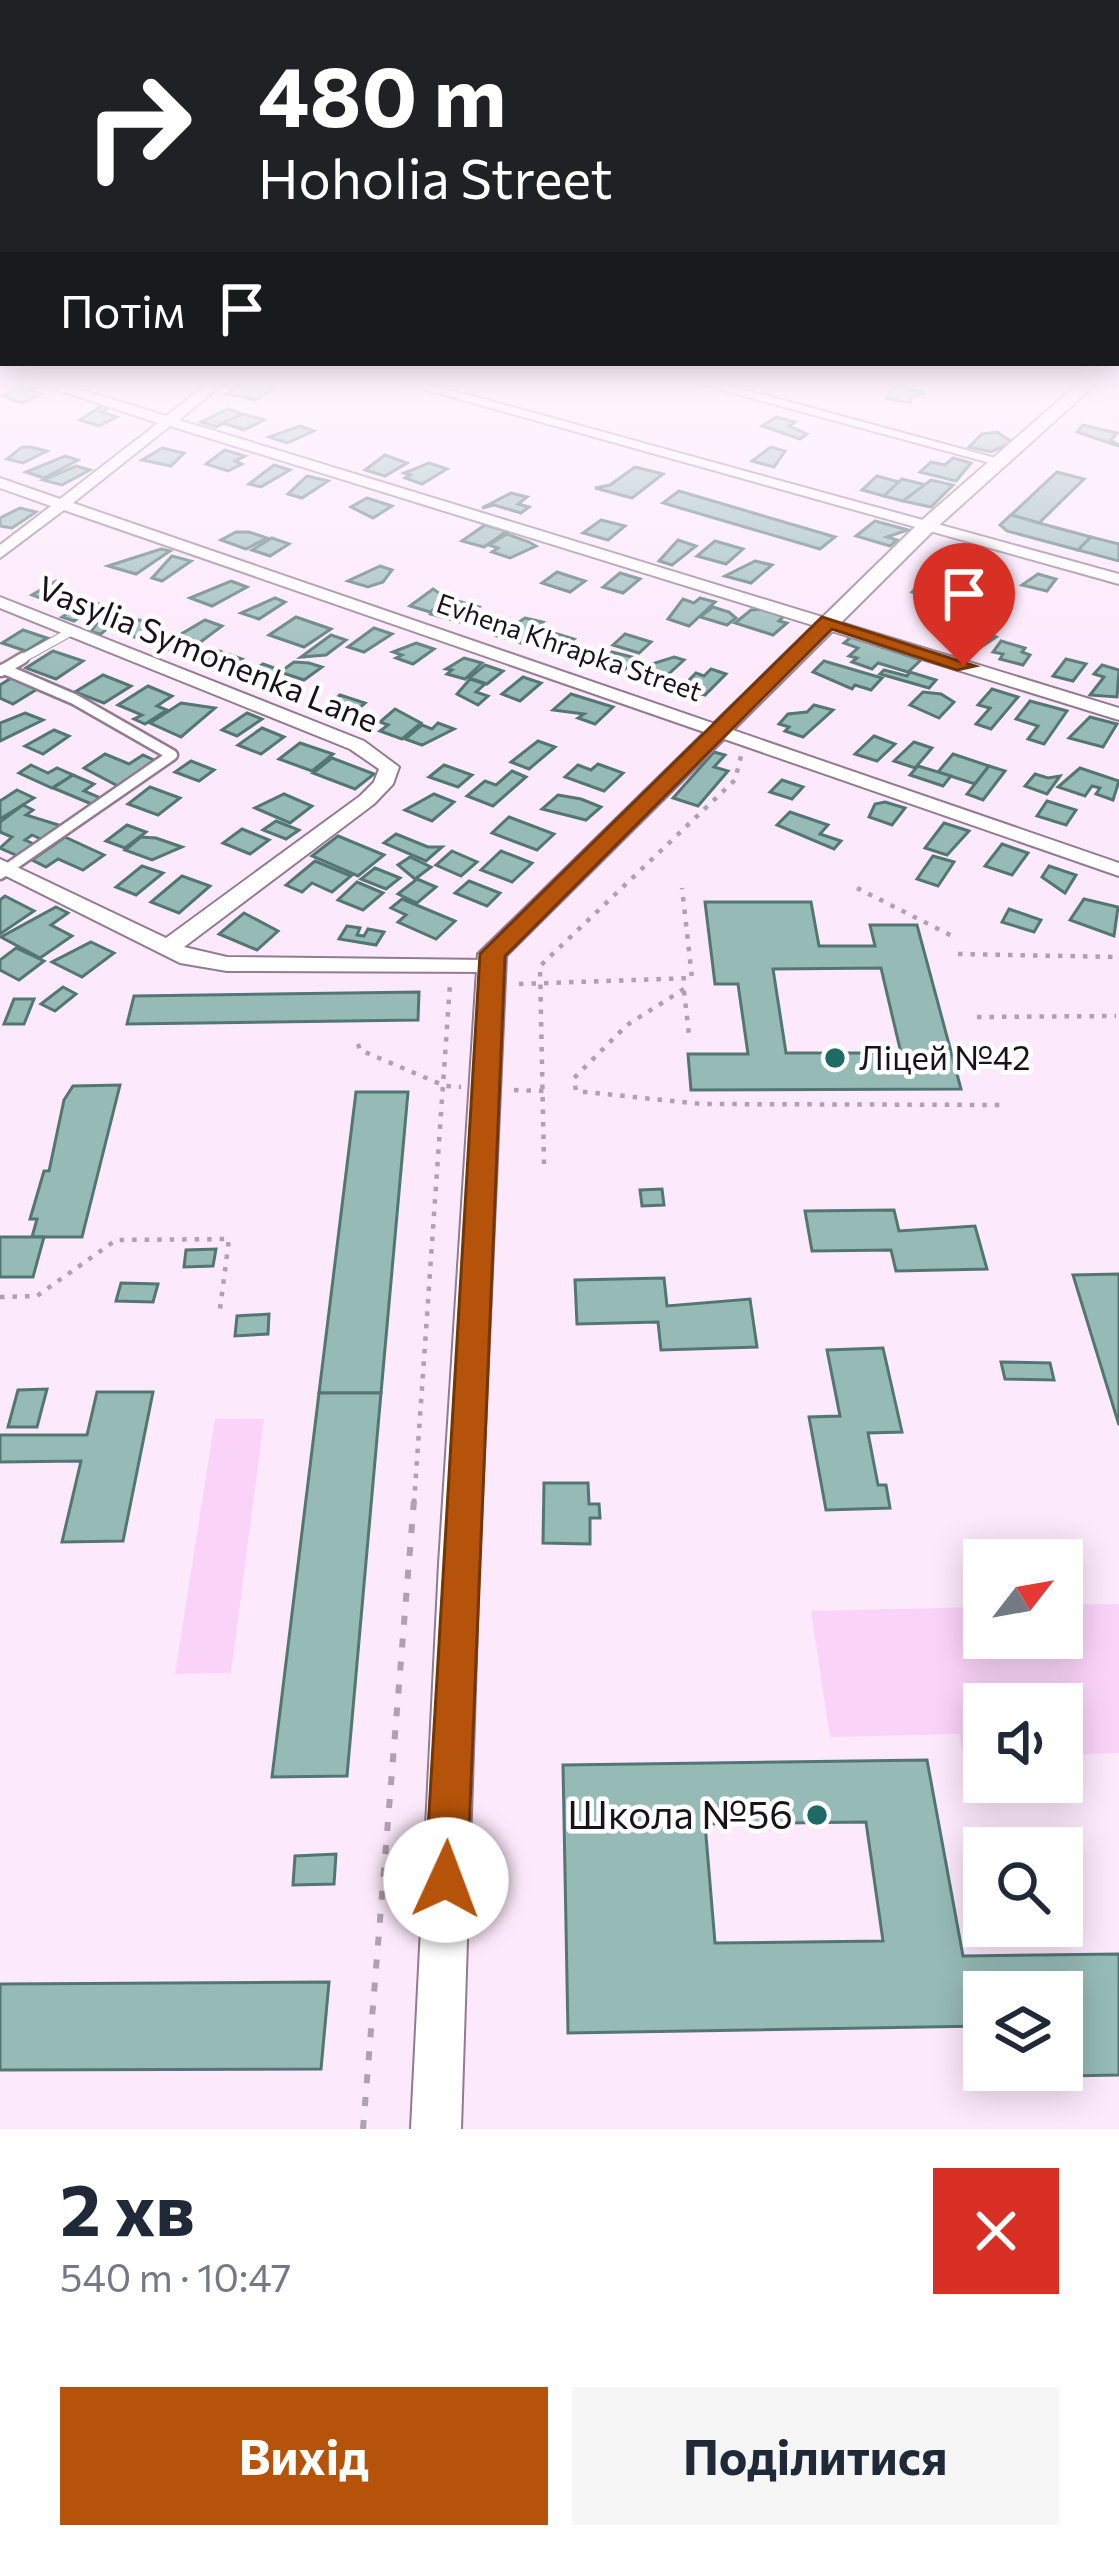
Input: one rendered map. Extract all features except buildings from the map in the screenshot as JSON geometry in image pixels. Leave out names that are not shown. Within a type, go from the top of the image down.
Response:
[{"type":"street","points":[[0,553],[91,482]]},
{"type":"street","points":[[367,482],[1119,714]]},
{"type":"street","points":[[775,482],[1119,579]]},
{"type":"street","points":[[436,2129],[489,976],[504,941],[929,524],[978,482]]},
{"type":"street","name":"Evhena Khrapka Street","points":[[0,483],[749,738],[1119,870]]},
{"type":"street","name":"Vasylia Symonenka Lane","points":[[0,602],[357,745],[379,755],[389,767],[383,784],[367,800],[169,947]]},
{"type":"street","points":[[3,870],[188,958],[227,964],[489,976]]},
{"type":"lane","points":[[2,670],[71,631]]},
{"type":"lane","points":[[2,670],[74,699],[172,755],[161,767],[3,870]]},
{"type":"path","points":[[544,1164],[540,966],[735,780],[749,738]]},
{"type":"path","points":[[363,2129],[445,1086],[448,989],[489,976],[543,983],[692,978],[682,888]]},
{"type":"path","points":[[856,888],[954,937]]},
{"type":"path","points":[[958,954],[1119,957]]},
{"type":"path","points":[[682,980],[689,1036]]},
{"type":"path","points":[[683,989],[627,1025],[574,1078],[576,1091],[701,1104],[1003,1105]]},
{"type":"path","points":[[976,1017],[1116,1016]]},
{"type":"path","points":[[358,1044],[360,1050],[445,1086],[544,1091]]},
{"type":"path","points":[[0,1297],[37,1295],[116,1240],[229,1239],[220,1309]]},
{"type":"shaded area","points":[[215,1419],[264,1419],[231,1673],[175,1674]]},
{"type":"shaded area","points":[[1119,1604],[1119,1753],[1083,1754],[1083,1683],[963,1683],[963,1752],[959,1734],[830,1737],[811,1611],[963,1607],[963,1659],[1083,1659],[1083,1605]]},
{"type":"place","name":"Ліцей №42","points":[[835,1058]]},
{"type":"place","name":"Школа №56","points":[[817,1815]]},
{"type":"route","points":[[446,1880],[458,1564],[492,954],[829,622],[964,666]]}]
